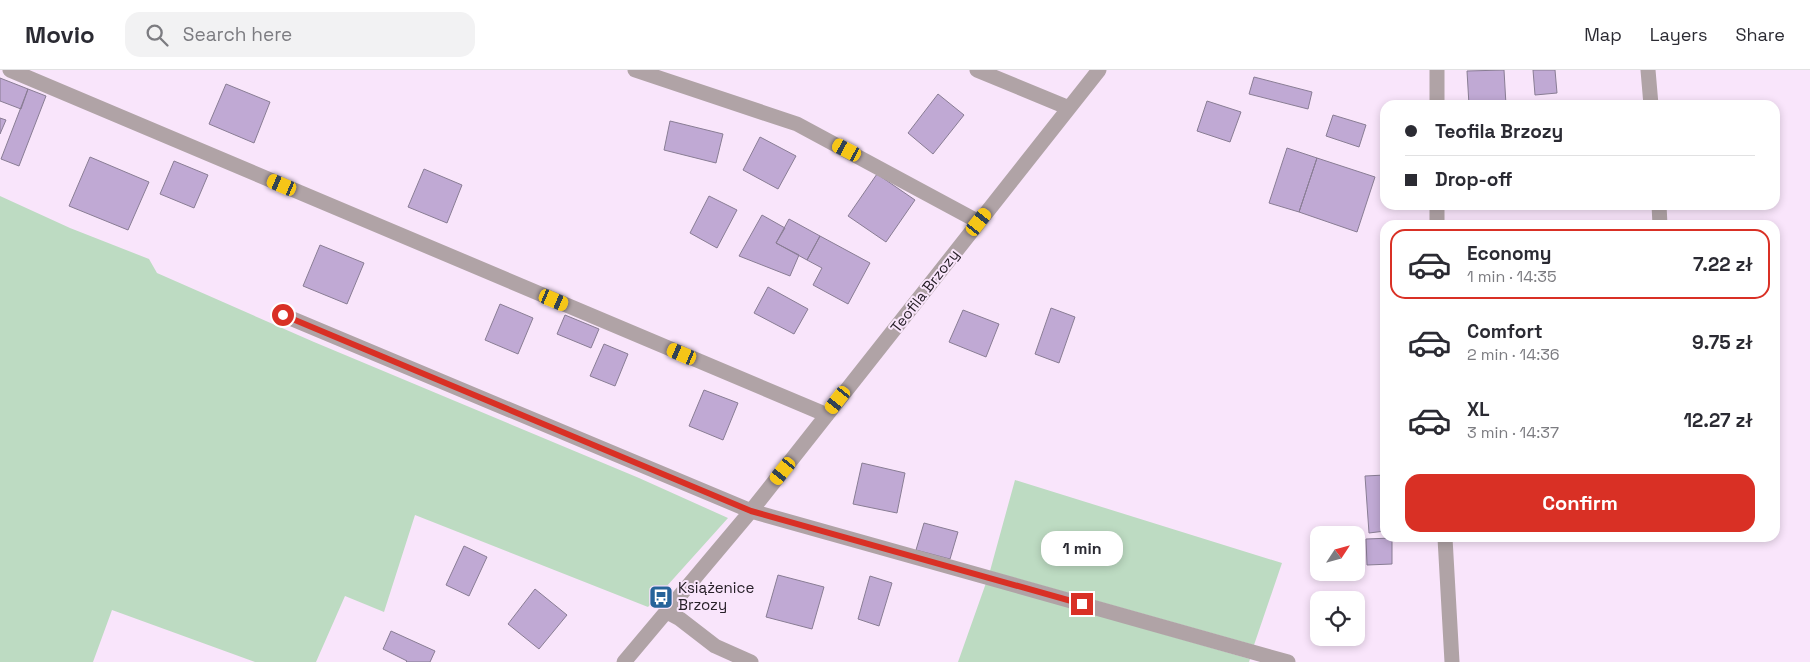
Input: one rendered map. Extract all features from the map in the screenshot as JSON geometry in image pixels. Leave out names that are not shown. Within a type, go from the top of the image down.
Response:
[{"type":"street","points":[[10,70],[827,415]]},
{"type":"street","points":[[635,70],[797,124],[979,222]]},
{"type":"street","points":[[977,70],[1069,108]]},
{"type":"street","name":"Teofila Brzozy","points":[[624,662],[751,511],[1099,70]]},
{"type":"street","points":[[1437,70],[1437,100]]},
{"type":"street","points":[[1648,70],[1650,100]]},
{"type":"street","points":[[283,315],[751,511],[1288,662]]},
{"type":"street","points":[[1445,542],[1452,662]]},
{"type":"street","points":[[667,612],[680,619],[715,646],[751,662]]},
{"type":"green space","points":[[0,196],[70,228],[149,259],[157,273],[314,342],[639,478],[728,518],[648,607],[415,515],[384,612],[345,596],[316,662],[255,662],[112,610],[93,662],[0,662]]},
{"type":"green space","points":[[1015,480],[1282,563],[1254,645],[990,571]]},
{"type":"green space","points":[[986,583],[1250,659],[1249,662],[958,662]]},
{"type":"building","points":[[1504,70],[1506,100],[1469,100],[1467,71]]},
{"type":"building","points":[[1533,70],[1555,70],[1557,93],[1535,95]]},
{"type":"building","points":[[1254,77],[1312,92],[1308,109],[1249,94]]},
{"type":"building","points":[[0,78],[28,89],[21,109],[0,101]]},
{"type":"building","points":[[226,84],[270,102],[254,143],[209,124]]},
{"type":"building","points":[[28,89],[46,96],[19,166],[1,159]]},
{"type":"building","points":[[938,94],[964,115],[933,154],[908,133]]},
{"type":"building","points":[[1207,101],[1241,112],[1230,142],[1197,131]]},
{"type":"building","points":[[1333,115],[1366,125],[1359,147],[1326,136]]},
{"type":"building","points":[[0,118],[6,120],[0,134]]},
{"type":"building","points":[[670,121],[723,134],[716,163],[664,150]]},
{"type":"building","points":[[760,137],[796,156],[778,189],[743,170]]},
{"type":"building","points":[[1287,148],[1317,158],[1299,212],[1269,203]]},
{"type":"building","points":[[90,157],[149,182],[128,230],[69,206]]},
{"type":"building","points":[[1317,158],[1375,177],[1357,232],[1299,212]]},
{"type":"building","points":[[174,161],[208,175],[194,208],[160,194]]},
{"type":"building","points":[[424,169],[462,185],[447,223],[408,207]]},
{"type":"building","points":[[877,174],[915,200],[886,242],[848,216]]},
{"type":"building","points":[[709,196],[737,210],[717,248],[690,233]]},
{"type":"building","points":[[762,215],[785,228],[776,243],[799,255],[790,276],[739,256]]},
{"type":"building","points":[[789,219],[820,236],[807,260],[776,243]]},
{"type":"building","points":[[820,236],[870,263],[848,304],[813,285],[822,268],[807,260]]},
{"type":"building","points":[[320,245],[364,263],[347,304],[303,286]]},
{"type":"building","points":[[768,287],[808,309],[794,334],[754,313]]},
{"type":"building","points":[[500,304],[533,318],[518,354],[485,340]]},
{"type":"building","points":[[1051,308],[1075,317],[1059,363],[1035,354]]},
{"type":"building","points":[[963,310],[999,324],[986,357],[949,342]]},
{"type":"building","points":[[565,315],[599,329],[591,348],[557,334]]},
{"type":"building","points":[[604,344],[628,354],[615,386],[590,376]]},
{"type":"building","points":[[704,390],[738,403],[723,440],[689,426]]},
{"type":"building","points":[[862,463],[905,473],[897,513],[853,504]]},
{"type":"building","points":[[1380,475],[1380,532],[1369,533],[1365,476]]},
{"type":"building","points":[[924,523],[958,532],[950,559],[916,550]]},
{"type":"building","points":[[1380,538],[1380,542],[1392,542],[1392,564],[1367,565],[1366,539]]},
{"type":"building","points":[[464,546],[487,557],[469,596],[446,585]]},
{"type":"building","points":[[778,575],[824,587],[812,629],[766,617]]},
{"type":"building","points":[[870,576],[892,583],[879,626],[858,619]]},
{"type":"building","points":[[535,589],[567,615],[539,649],[508,624]]},
{"type":"building","points":[[391,631],[435,651],[430,662],[406,662],[383,649]]},
{"type":"place","name":"Książenice Brzozy","points":[[661,597]]},
{"type":"route","points":[[283,315],[751,511],[1082,604]]}]
